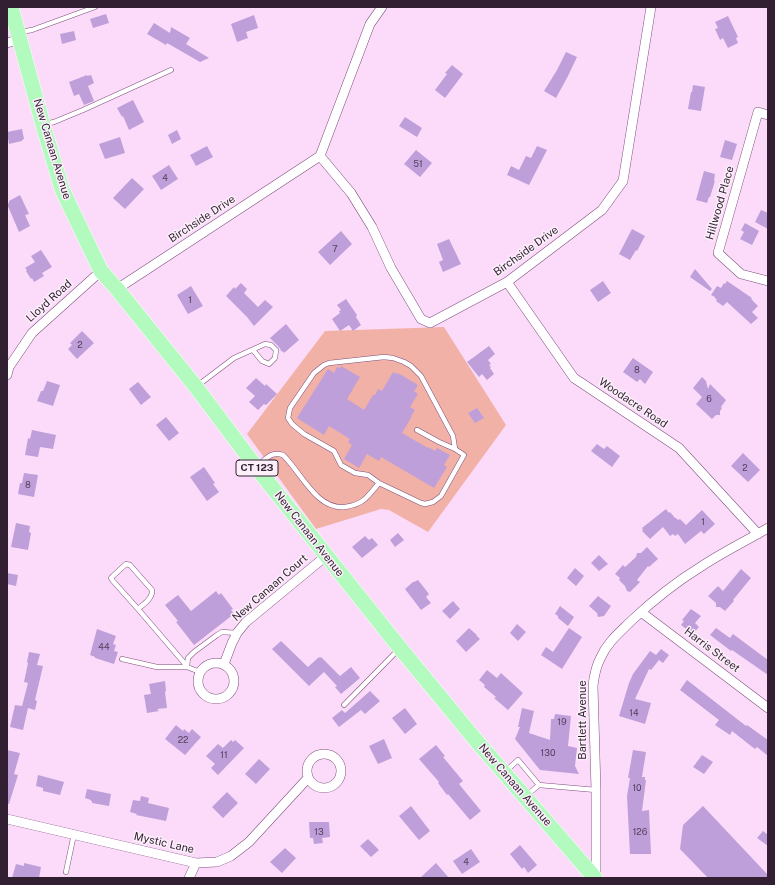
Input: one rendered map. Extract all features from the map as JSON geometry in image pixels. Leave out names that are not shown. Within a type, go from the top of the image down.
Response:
[{"type":"main road","name":"New Canaan Avenue","points":[[11,7],[15,38],[62,189],[101,271],[196,387],[256,467],[400,648],[469,732],[595,878]]},
{"type":"street","points":[[320,156],[370,24],[382,7]]},
{"type":"street","name":"Birchside Drive","points":[[117,289],[320,156],[351,193],[372,227],[391,268],[421,319],[430,323],[507,282],[602,210],[623,181],[651,7]]},
{"type":"street","name":"Hillwood Place","points":[[768,115],[758,112],[718,253],[741,274],[768,281]]},
{"type":"street","name":"Lloyd Road","points":[[7,375],[9,367],[32,332],[101,271]]},
{"type":"street","name":"Woodacre Road","points":[[507,282],[574,378],[679,448],[758,534]]},
{"type":"street","name":"Bartlett Avenue","points":[[595,878],[596,790],[593,686],[595,673],[601,656],[617,635],[641,612],[673,586],[712,560],[768,528]]},
{"type":"street","name":"New Canaan Court","points":[[224,664],[237,632],[246,622],[326,556]]},
{"type":"street","name":"Harris Street","points":[[641,612],[768,708]]},
{"type":"street","points":[[216,662],[224,664],[231,670],[235,680],[232,691],[223,698],[213,699],[207,697],[199,688],[198,682],[200,672],[208,664],[216,662]]},
{"type":"street","name":"Mystic Lane","points":[[7,819],[196,863],[217,862],[231,856],[249,842],[308,778]]},
{"type":"street","points":[[189,878],[196,863]]},
{"type":"lane","points":[[15,38],[32,30],[95,7]]},
{"type":"lane","points":[[43,125],[83,110],[171,70]]},
{"type":"lane","points":[[196,387],[234,358],[265,344],[271,345],[276,350],[275,358],[269,364],[262,361],[253,350]]},
{"type":"lane","points":[[417,430],[464,455],[441,496],[433,502],[425,504],[417,502],[379,483],[368,475],[355,473],[341,465],[334,452],[304,434],[292,424],[288,418],[288,412],[317,369],[329,363],[389,357],[411,366],[421,376],[453,436],[455,449]]},
{"type":"lane","points":[[256,467],[273,454],[283,455],[318,496],[327,504],[340,507],[359,503],[366,498],[379,483]]},
{"type":"lane","points":[[138,609],[151,597],[153,593],[130,565],[126,564],[112,578],[113,581],[186,666]]},
{"type":"lane","points":[[186,666],[188,658],[194,652],[217,635],[222,632],[237,632]]},
{"type":"lane","points":[[344,705],[400,648]]},
{"type":"lane","points":[[122,659],[157,666],[186,666],[200,672]]},
{"type":"lane","points":[[504,773],[518,760],[539,785],[596,790]]},
{"type":"lane","points":[[525,797],[539,785]]},
{"type":"lane","points":[[66,872],[74,834]]},
{"type":"shaded area","points":[[444,327],[506,425],[428,532],[389,510],[381,509],[316,529],[247,434],[325,331]]},
{"type":"building","points":[[106,14],[109,23],[93,28],[90,19]]},
{"type":"building","points":[[254,15],[258,28],[246,32],[248,38],[237,42],[231,24]]},
{"type":"building","points":[[728,16],[738,37],[736,38],[738,43],[728,48],[723,38],[720,40],[715,29],[718,28],[715,22]]},
{"type":"building","points":[[154,23],[170,33],[171,27],[190,38],[186,44],[209,58],[200,62],[167,43],[166,45],[147,34]]},
{"type":"building","points":[[74,31],[76,40],[62,44],[60,34]]},
{"type":"building","points":[[566,52],[577,57],[556,98],[544,91]]},
{"type":"building","points":[[452,65],[463,74],[445,98],[435,90],[447,74],[445,73]]},
{"type":"building","points":[[87,75],[91,75],[94,83],[88,86],[94,101],[84,105],[79,94],[74,96],[69,82]]},
{"type":"building","points":[[693,85],[705,87],[701,111],[688,109]]},
{"type":"building","points":[[133,100],[144,122],[129,130],[123,116],[122,117],[117,108]]},
{"type":"building","points":[[405,117],[422,128],[417,137],[399,126]]},
{"type":"building","points":[[22,129],[24,139],[22,141],[9,144],[7,132]]},
{"type":"building","points":[[177,130],[181,139],[172,144],[168,135]]},
{"type":"building","points":[[120,137],[125,153],[105,159],[99,144]]},
{"type":"building","points":[[725,140],[737,144],[732,160],[720,157]]},
{"type":"building","points":[[207,146],[213,157],[196,166],[190,155]]},
{"type":"building","points":[[537,146],[547,150],[529,185],[507,175],[511,166],[519,170],[526,156],[531,158]]},
{"type":"building","points":[[416,150],[432,163],[420,177],[404,164]]},
{"type":"building","points":[[169,165],[178,179],[161,190],[152,176]]},
{"type":"building","points":[[704,171],[715,174],[715,181],[707,203],[696,200]]},
{"type":"building","points":[[132,178],[144,189],[125,209],[113,198]]},
{"type":"building","points":[[20,195],[29,214],[25,215],[30,226],[19,232],[7,204],[9,201]]},
{"type":"building","points":[[761,210],[768,213],[768,229],[755,222]]},
{"type":"building","points":[[745,223],[759,231],[752,245],[740,239],[744,232],[741,230]]},
{"type":"building","points":[[632,229],[645,236],[630,260],[619,254]]},
{"type":"building","points":[[341,231],[352,244],[330,265],[318,252]]},
{"type":"building","points":[[449,239],[461,264],[443,272],[439,262],[443,260],[437,244]]},
{"type":"building","points":[[41,250],[52,267],[42,273],[44,276],[34,282],[25,268],[35,262],[31,256]]},
{"type":"building","points":[[695,269],[712,289],[710,291],[690,277]]},
{"type":"building","points":[[603,281],[611,293],[598,302],[590,290]]},
{"type":"building","points":[[727,281],[752,298],[758,306],[752,312],[758,318],[751,324],[727,302],[723,306],[716,301],[717,300],[715,297],[711,295],[717,286],[721,288]]},
{"type":"building","points":[[241,283],[247,289],[244,293],[258,307],[265,300],[273,307],[254,326],[226,296],[234,287],[235,289]]},
{"type":"building","points":[[191,286],[203,306],[188,314],[177,295]]},
{"type":"building","points":[[346,299],[357,315],[356,317],[361,325],[353,331],[349,325],[340,331],[332,319],[340,313],[339,311],[341,310],[337,305]]},
{"type":"building","points":[[286,324],[299,340],[284,353],[270,338]]},
{"type":"building","points":[[82,331],[94,343],[77,359],[68,349],[72,345],[70,343]]},
{"type":"building","points":[[489,346],[495,354],[488,360],[491,364],[489,365],[491,367],[490,368],[494,374],[487,380],[482,374],[479,377],[467,362]]},
{"type":"building","points":[[633,358],[653,372],[645,384],[640,379],[637,382],[623,372]]},
{"type":"building","points":[[341,366],[360,377],[347,399],[364,410],[378,389],[382,391],[393,372],[398,373],[418,385],[414,391],[418,394],[410,407],[415,410],[402,433],[428,448],[435,451],[437,448],[450,455],[444,465],[447,467],[434,488],[381,457],[379,461],[367,454],[359,468],[344,459],[352,445],[348,442],[350,439],[329,426],[324,435],[297,418],[328,369],[334,373],[337,367],[340,368]]},
{"type":"building","points":[[702,377],[706,381],[708,389],[710,384],[726,400],[721,407],[720,415],[716,415],[712,419],[696,404],[702,397],[693,388]]},
{"type":"building","points":[[256,378],[265,386],[266,384],[277,394],[266,405],[264,404],[258,410],[249,402],[255,396],[246,388]]},
{"type":"building","points":[[47,381],[60,385],[53,406],[37,401]]},
{"type":"building","points":[[138,382],[151,397],[141,405],[129,389]]},
{"type":"building","points":[[477,408],[484,418],[475,423],[468,413]]},
{"type":"building","points":[[166,417],[179,433],[169,441],[156,425]]},
{"type":"building","points":[[32,430],[56,435],[53,449],[40,447],[38,457],[25,455],[28,438],[30,439]]},
{"type":"building","points":[[597,444],[604,449],[607,446],[620,456],[612,467],[591,451]]},
{"type":"building","points":[[743,453],[760,470],[748,482],[731,466]]},
{"type":"building","points":[[204,467],[215,483],[213,484],[219,492],[207,501],[190,477]]},
{"type":"building","points":[[24,473],[38,475],[34,497],[18,494]]},
{"type":"building","points":[[666,509],[675,518],[678,520],[680,519],[686,525],[702,510],[715,524],[704,534],[701,531],[685,544],[678,534],[675,536],[673,534],[670,536],[663,527],[650,539],[642,531],[642,528]]},
{"type":"building","points":[[16,523],[30,526],[29,532],[31,533],[28,550],[11,547]]},
{"type":"building","points":[[398,533],[404,540],[395,547],[390,540]]},
{"type":"building","points":[[365,536],[369,540],[372,538],[378,545],[362,558],[352,547]]},
{"type":"building","points":[[647,547],[658,559],[649,567],[648,566],[637,580],[640,582],[630,592],[627,591],[625,586],[619,580],[620,578],[615,574],[623,565],[625,567],[636,557],[637,553],[641,553]]},
{"type":"building","points":[[599,555],[608,564],[599,571],[591,563]]},
{"type":"building","points":[[575,568],[584,576],[576,586],[567,578]]},
{"type":"building","points":[[741,569],[751,578],[725,611],[720,607],[716,607],[716,603],[708,596],[718,586],[723,591]]},
{"type":"building","points":[[7,573],[18,575],[16,586],[7,584]]},
{"type":"building","points":[[418,580],[429,594],[426,597],[431,603],[421,610],[405,589],[413,582]]},
{"type":"building","points":[[216,591],[219,595],[221,593],[233,609],[231,610],[234,614],[194,645],[165,605],[178,595],[191,611]]},
{"type":"building","points":[[598,596],[611,606],[604,616],[598,617],[597,613],[589,606]]},
{"type":"building","points":[[453,601],[460,609],[450,619],[442,611]]},
{"type":"building","points":[[560,606],[574,617],[568,626],[555,614]]},
{"type":"building","points":[[691,609],[701,616],[695,623],[699,627],[693,634],[681,625],[684,621],[682,620]]},
{"type":"building","points":[[517,624],[526,632],[518,641],[510,633]]},
{"type":"building","points":[[469,628],[480,639],[466,652],[456,641]]},
{"type":"building","points":[[569,628],[582,637],[562,669],[541,655],[546,647],[553,652]]},
{"type":"building","points":[[716,628],[730,638],[733,634],[768,660],[768,675],[732,650],[731,651],[710,635]]},
{"type":"building","points":[[97,629],[116,636],[113,644],[116,645],[114,651],[118,652],[114,664],[90,655]]},
{"type":"building","points":[[281,641],[308,667],[319,657],[321,657],[340,676],[351,667],[360,678],[341,694],[335,687],[337,686],[324,672],[309,686],[272,649]]},
{"type":"building","points":[[661,649],[669,655],[663,663],[659,660],[651,670],[649,669],[635,699],[651,703],[645,724],[619,716],[633,674],[650,651],[656,655]]},
{"type":"building","points":[[29,652],[40,654],[37,665],[43,666],[35,700],[37,701],[35,710],[28,708],[23,730],[10,727],[15,705],[22,706],[28,683],[24,682]]},
{"type":"building","points":[[487,670],[497,678],[501,673],[523,693],[508,710],[494,698],[496,697],[484,687],[485,685],[479,680]]},
{"type":"building","points":[[687,680],[746,726],[747,725],[768,740],[768,756],[757,747],[755,749],[732,731],[730,735],[715,725],[719,720],[680,690]]},
{"type":"building","points":[[165,681],[167,708],[157,709],[159,711],[147,713],[144,695],[151,694],[149,684]]},
{"type":"building","points":[[370,691],[380,701],[365,714],[361,710],[339,727],[332,718],[342,710],[345,713]]},
{"type":"building","points":[[405,708],[417,724],[405,734],[392,718]]},
{"type":"building","points":[[522,708],[534,711],[529,733],[550,740],[551,719],[554,719],[555,714],[571,716],[568,746],[577,748],[575,766],[579,774],[540,770],[515,739],[520,727],[518,727]]},
{"type":"building","points":[[176,725],[183,731],[184,729],[189,733],[192,729],[201,737],[185,755],[165,739]]},
{"type":"building","points":[[384,739],[392,758],[378,764],[369,746]]},
{"type":"building","points":[[231,740],[233,742],[235,740],[244,748],[218,775],[211,768],[215,764],[206,756],[218,744],[223,748]]},
{"type":"building","points":[[436,745],[445,756],[443,757],[463,781],[459,784],[481,811],[470,820],[448,794],[447,795],[438,783],[439,782],[419,759]]},
{"type":"building","points":[[7,750],[20,753],[14,774],[18,775],[9,804],[7,804]]},
{"type":"building","points":[[633,750],[646,752],[642,777],[645,777],[646,780],[642,811],[649,810],[651,854],[630,854],[627,796],[630,778],[628,778]]},
{"type":"building","points":[[702,755],[713,762],[704,774],[693,767]]},
{"type":"building","points":[[259,759],[270,769],[256,784],[245,774]]},
{"type":"building","points":[[38,775],[64,782],[60,795],[43,791],[43,788],[36,786]]},
{"type":"building","points":[[87,789],[111,794],[109,806],[92,803],[91,800],[85,798]]},
{"type":"building","points":[[227,792],[238,803],[223,818],[212,807]]},
{"type":"building","points":[[141,796],[149,798],[148,803],[169,808],[166,821],[136,815],[137,814],[130,812],[133,800],[140,801]]},
{"type":"building","points":[[411,806],[430,831],[419,840],[399,816]]},
{"type":"building","points":[[703,806],[768,875],[768,878],[708,878],[680,849],[683,825]]},
{"type":"building","points":[[309,822],[329,822],[330,837],[322,838],[323,843],[314,844],[313,838],[310,838]]},
{"type":"building","points":[[763,831],[768,835],[768,846],[757,838]]},
{"type":"building","points":[[368,839],[379,850],[371,857],[360,846]]},
{"type":"building","points":[[520,845],[537,865],[528,873],[524,867],[522,869],[510,854]]},
{"type":"building","points":[[285,848],[296,858],[282,873],[270,862]]},
{"type":"building","points":[[471,849],[480,862],[462,874],[453,861]]},
{"type":"building","points":[[24,863],[41,867],[39,878],[12,878],[16,864],[24,866]]},
{"type":"building","points":[[436,863],[449,878],[420,878]]}]
